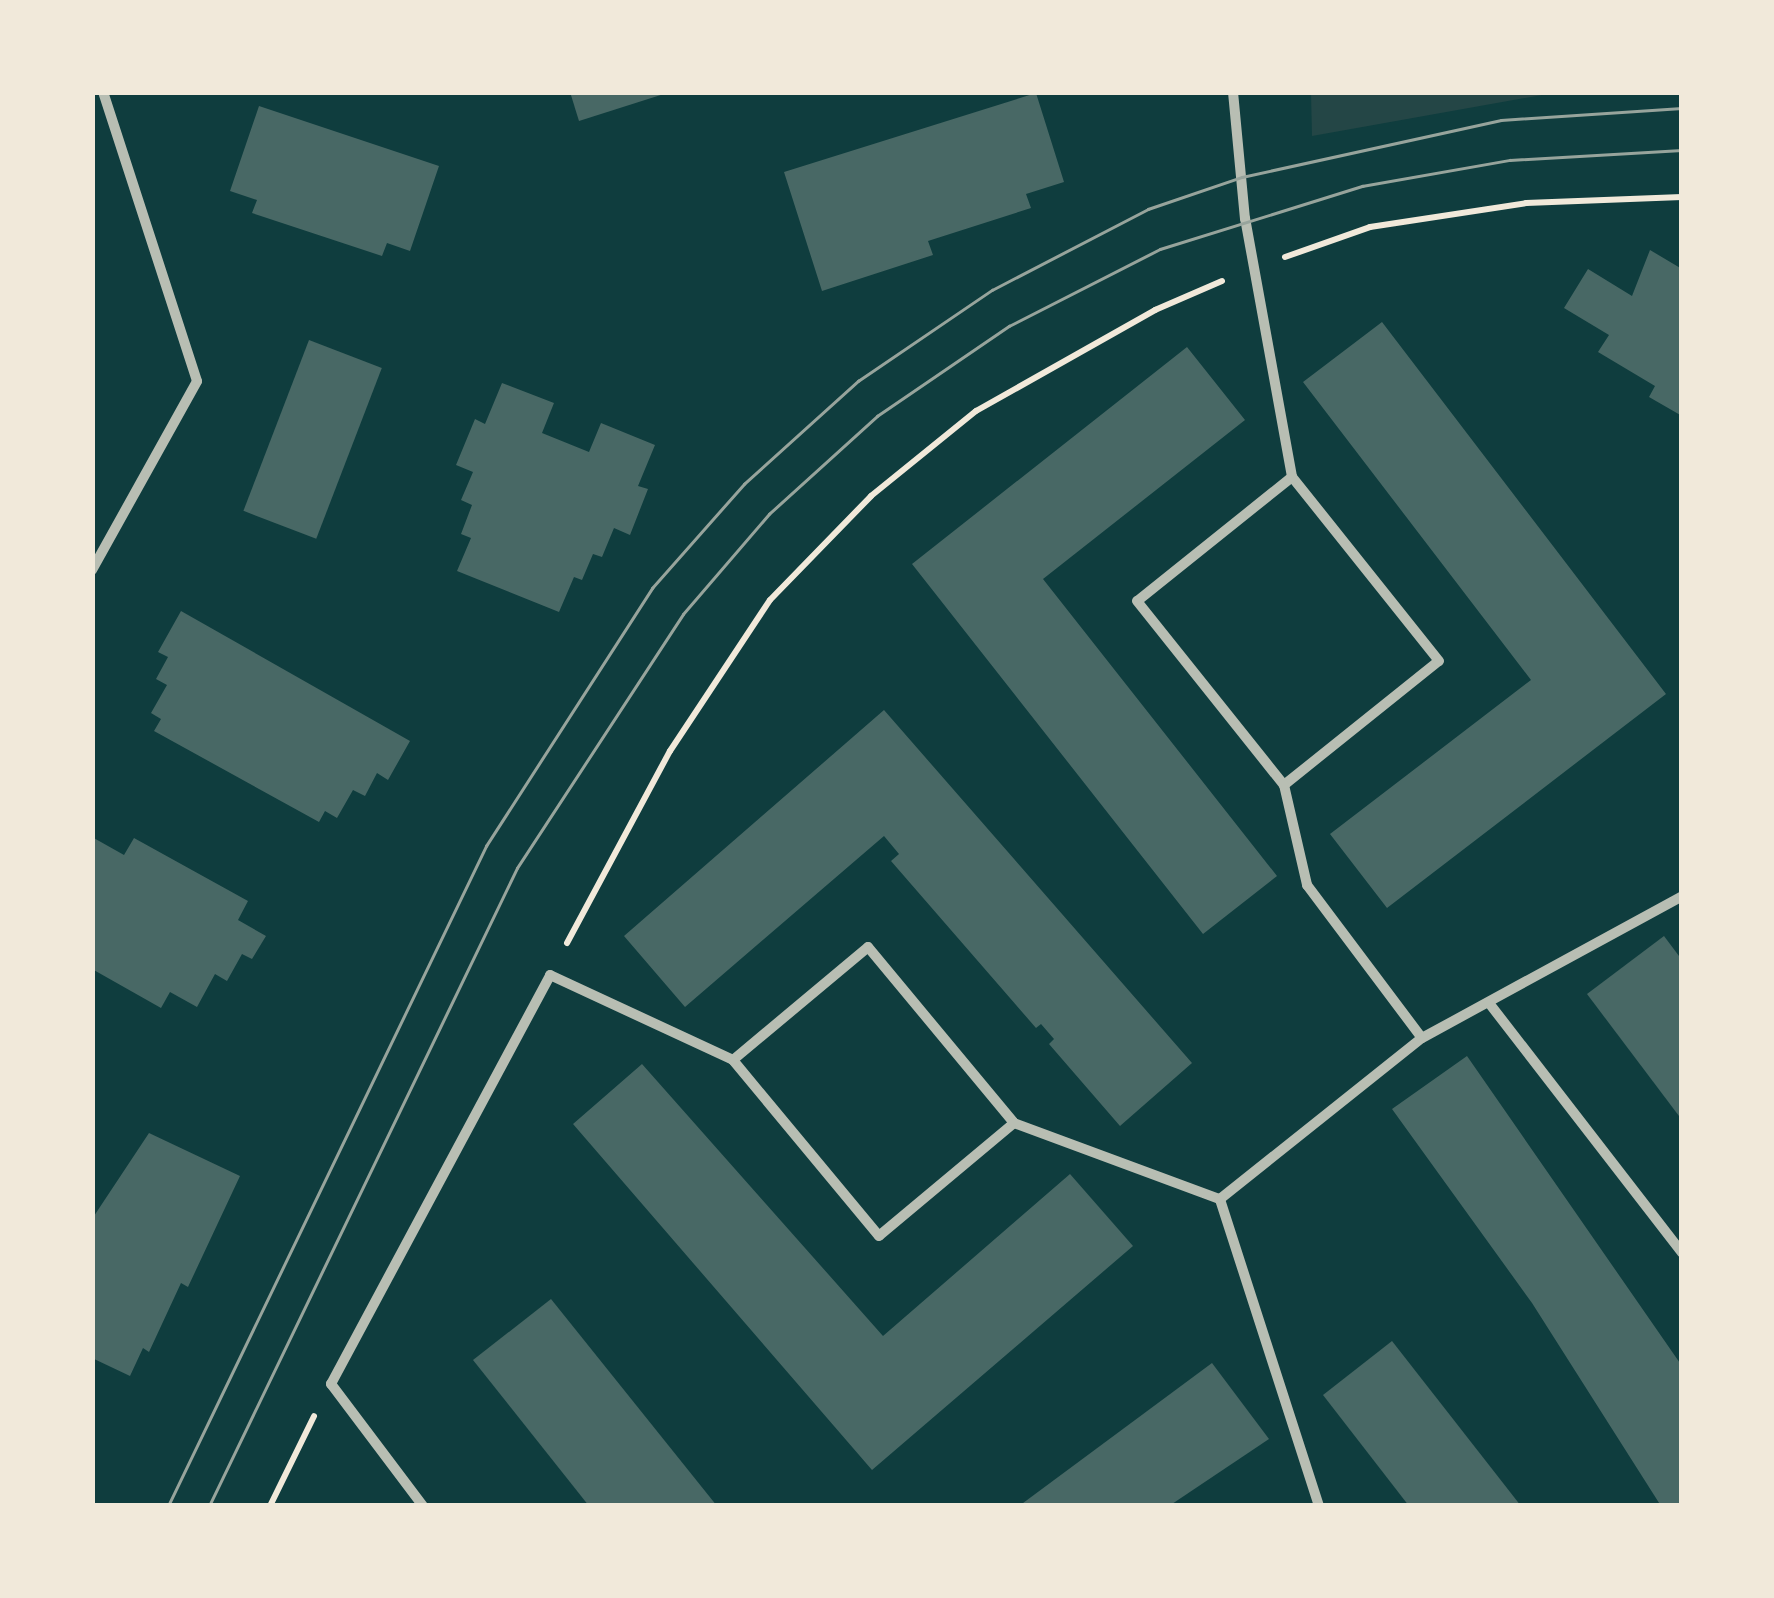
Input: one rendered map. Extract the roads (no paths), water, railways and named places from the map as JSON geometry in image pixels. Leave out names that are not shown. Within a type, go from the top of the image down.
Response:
[{"type":"street","points":[[92,570],[197,381],[102,92]]},
{"type":"street","points":[[1233,92],[1254,267],[1292,477],[1439,661],[1284,786]]},
{"type":"street","points":[[1292,477],[1136,601],[1284,786],[1307,885],[1422,1038]]},
{"type":"street","points":[[1220,1199],[1422,1038],[1682,896]]},
{"type":"street","points":[[733,1060],[868,947],[1014,1123],[1220,1199]]},
{"type":"street","points":[[424,1506],[330,1384],[550,975],[733,1060],[879,1236],[1014,1123]]},
{"type":"street","points":[[1490,1003],[1682,1253]]},
{"type":"street","points":[[1220,1199],[1315,1504]]},
{"type":"tram line","points":[[168,1506],[486,846],[652,588],[744,484],[858,381],[992,290],[1148,209],[1242,177],[1501,120],[1682,108]]},
{"type":"tram line","points":[[209,1506],[517,868],[683,614],[769,514],[877,416],[1009,326],[1160,249],[1362,186],[1510,160],[1682,150]]}]
